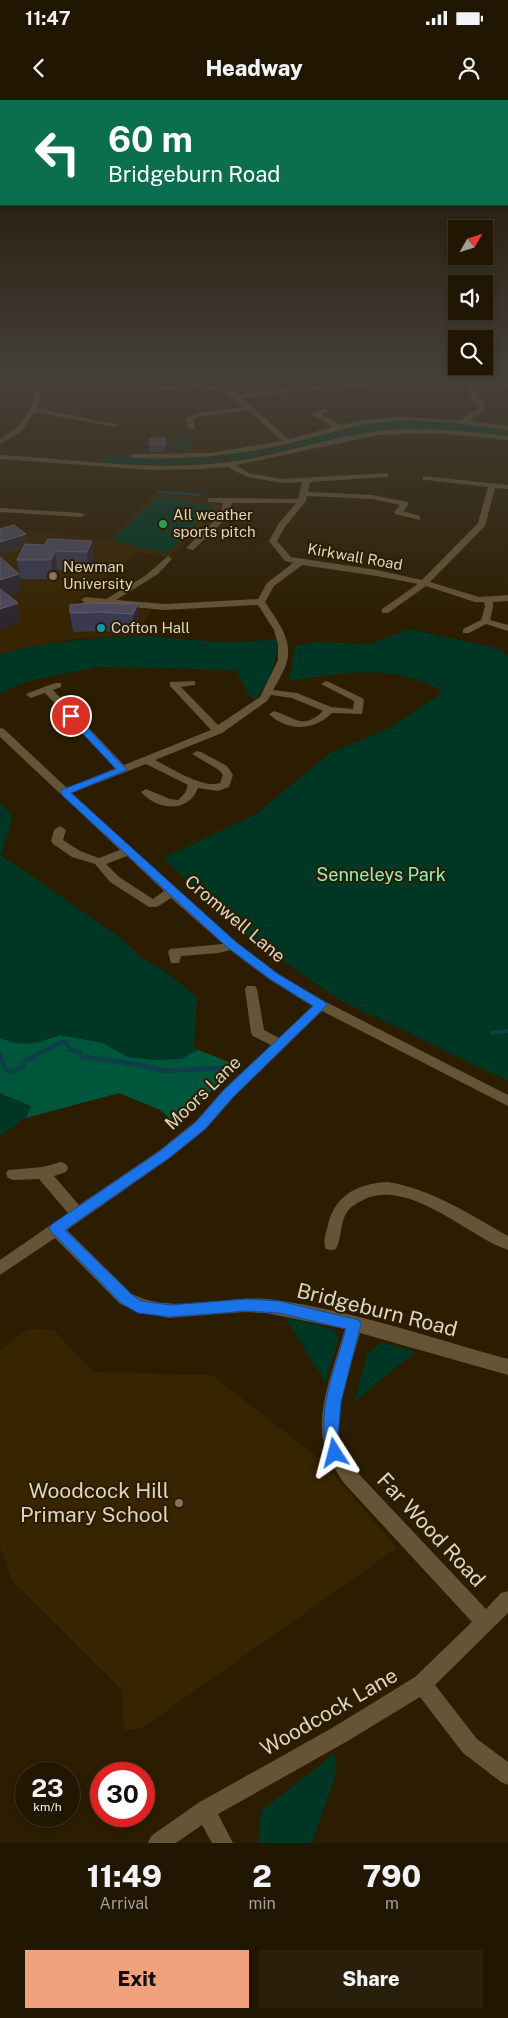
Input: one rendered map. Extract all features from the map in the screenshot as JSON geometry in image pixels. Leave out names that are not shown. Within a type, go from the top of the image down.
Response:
[{"type":"street","points":[[39,460],[165,468],[229,464],[246,460]]},
{"type":"street","points":[[229,464],[247,475],[264,479],[386,476]]},
{"type":"street","points":[[426,478],[508,487]]},
{"type":"street","points":[[304,498],[306,479]]},
{"type":"street","points":[[384,611],[399,608],[482,524],[492,486]]},
{"type":"street","points":[[210,500],[372,497],[405,504],[398,512],[417,518]]},
{"type":"street","name":"Kirkwall Road","points":[[304,498],[301,505],[276,533],[273,542],[288,559],[424,583],[478,600],[488,601]]},
{"type":"street","points":[[190,548],[224,516],[226,504],[229,501]]},
{"type":"street","points":[[0,510],[78,519],[87,508]]},
{"type":"street","points":[[199,540],[209,544]]},
{"type":"street","points":[[108,602],[123,590],[148,577],[167,561],[176,565]]},
{"type":"street","points":[[261,602],[270,585],[300,562]]},
{"type":"street","points":[[466,631],[484,621],[489,607],[488,601],[508,598]]},
{"type":"street","points":[[85,600],[165,607],[261,602]]},
{"type":"street","points":[[65,792],[218,731],[264,699],[283,660],[283,644],[280,630],[261,602]]},
{"type":"street","points":[[484,621],[508,628]]},
{"type":"street","points":[[192,683],[173,684],[218,731]]},
{"type":"street","points":[[268,692],[294,695],[329,710],[358,712],[360,707],[359,700],[326,684]]},
{"type":"street","points":[[31,695],[58,685]]},
{"type":"street","points":[[46,689],[122,770]]},
{"type":"street","points":[[274,714],[298,727],[311,724],[329,710]]},
{"type":"street","name":"Cromwell Lane","points":[[0,731],[172,892],[232,945],[274,976],[321,1005],[508,1101]]},
{"type":"street","points":[[147,760],[194,784],[218,788],[225,785],[228,775],[223,768],[197,754]]},
{"type":"street","points":[[146,792],[168,803],[175,804],[184,801],[190,796],[194,784]]},
{"type":"street","points":[[60,830],[57,841],[76,854],[99,862],[129,851]]},
{"type":"street","points":[[99,862],[101,868],[113,878],[153,904],[172,892]]},
{"type":"street","points":[[175,960],[174,952],[219,949],[232,945]]},
{"type":"street","points":[[251,989],[258,1033],[280,1044]]},
{"type":"street","name":"Moors Lane","points":[[0,1268],[165,1154],[201,1125],[229,1093],[321,1005]]},
{"type":"street","points":[[13,1174],[43,1173],[61,1168]]},
{"type":"street","points":[[43,1173],[78,1214]]},
{"type":"street","points":[[331,1244],[338,1215],[342,1207],[356,1196],[387,1188],[407,1191],[489,1232],[508,1244]]},
{"type":"street","name":"Bridgeburn Road","points":[[56,1229],[126,1299],[138,1306],[170,1311],[247,1305],[279,1307],[354,1324],[508,1367]]},
{"type":"street","name":"Far Wood Road","points":[[354,1324],[334,1402],[331,1437],[335,1453],[349,1476],[485,1622]]},
{"type":"street","name":"Woodcock Lane","points":[[158,1843],[206,1810],[339,1735],[422,1684],[508,1600]]},
{"type":"street","points":[[422,1684],[470,1746],[508,1775]]},
{"type":"street","points":[[206,1810],[223,1843]]},
{"type":"shaded area","name":"Newman University","points":[[157,494],[211,498],[222,507],[172,555],[166,557],[139,552],[81,595],[74,605],[152,610],[136,636],[78,638],[0,654],[0,526],[108,541]]},
{"type":"shaded area","name":"Woodcock Hill Primary School","points":[[28,1329],[54,1330],[93,1372],[212,1375],[321,1460],[397,1548],[142,1728],[124,1730],[121,1689],[12,1581],[0,1546],[0,1350]]},
{"type":"green space","points":[[101,460],[162,460],[163,465],[100,462]]},
{"type":"green space","points":[[164,460],[223,460],[224,462],[164,465]]},
{"type":"green space","name":"All weather sports pitch","points":[[160,496],[214,507],[167,553],[111,540]]},
{"type":"green space","name":"Senneleys Park","points":[[409,629],[497,648],[508,656],[508,1081],[338,999],[238,930],[163,858],[256,814],[330,753],[389,728],[443,692],[405,676],[387,673],[349,673],[289,681],[295,646],[316,642],[370,644]]},
{"type":"green space","points":[[154,636],[215,641],[277,639],[277,647],[272,672],[255,700],[247,692],[236,670],[98,667],[32,680],[0,693],[0,654],[39,645],[76,640]]},
{"type":"green space","points":[[0,803],[11,814],[11,824],[1,855],[121,938],[140,957],[163,970],[197,997],[194,1046],[198,1050],[181,1059],[154,1060],[128,1057],[103,1043],[60,1035],[39,1043],[17,1045],[0,1038]]},
{"type":"green space","points":[[60,1035],[103,1043],[128,1057],[154,1060],[181,1059],[198,1050],[237,1065],[193,1110],[175,1123],[160,1110],[119,1093],[26,1118],[31,1106],[0,1093],[0,1038],[16,1043],[30,1044]]},
{"type":"green space","points":[[0,1093],[31,1106],[26,1118],[0,1136]]},
{"type":"green space","points":[[285,1317],[335,1330],[338,1339],[326,1383]]},
{"type":"green space","points":[[382,1342],[415,1352],[354,1402],[367,1354]]},
{"type":"green space","points":[[335,1753],[336,1774],[312,1843],[258,1843],[261,1811]]},
{"type":"building","points":[[14,525],[26,534],[0,542],[0,529]]},
{"type":"building","points":[[48,539],[92,541],[87,552],[55,551],[51,560],[17,560],[25,544],[44,545]]},
{"type":"building","points":[[0,557],[19,574],[0,580]]},
{"type":"building","points":[[0,589],[18,603],[0,609]]},
{"type":"building","points":[[88,603],[138,604],[133,614],[70,613],[70,605]]},
{"type":"waterway","points":[[158,492],[201,495]]},
{"type":"waterway","points":[[492,1033],[508,1031]]},
{"type":"waterway","points":[[30,1058],[62,1042],[67,1043],[69,1049],[79,1052],[82,1057],[85,1057]]},
{"type":"waterway","points":[[0,1054],[1,1058]]},
{"type":"waterway","points":[[1,1057],[5,1069],[11,1072],[22,1068],[27,1059],[35,1057]]},
{"type":"waterway","points":[[85,1057],[93,1058]]},
{"type":"waterway","points":[[85,1057],[136,1064],[165,1071],[225,1068]]},
{"type":"place","name":"All weather sports pitch","points":[[163,524]]},
{"type":"place","name":"Newman University","points":[[53,576]]},
{"type":"place","name":"Cofton Hall","points":[[101,628]]},
{"type":"place","name":"Woodcock Hill Primary School","points":[[179,1503]]},
{"type":"route","points":[[71,716],[122,770],[65,792],[232,945],[274,976],[321,1005],[314,1014],[229,1093],[201,1125],[165,1154],[56,1229],[126,1299],[138,1306],[170,1311],[247,1305],[279,1307],[354,1324],[334,1402],[331,1437],[335,1453]]}]
